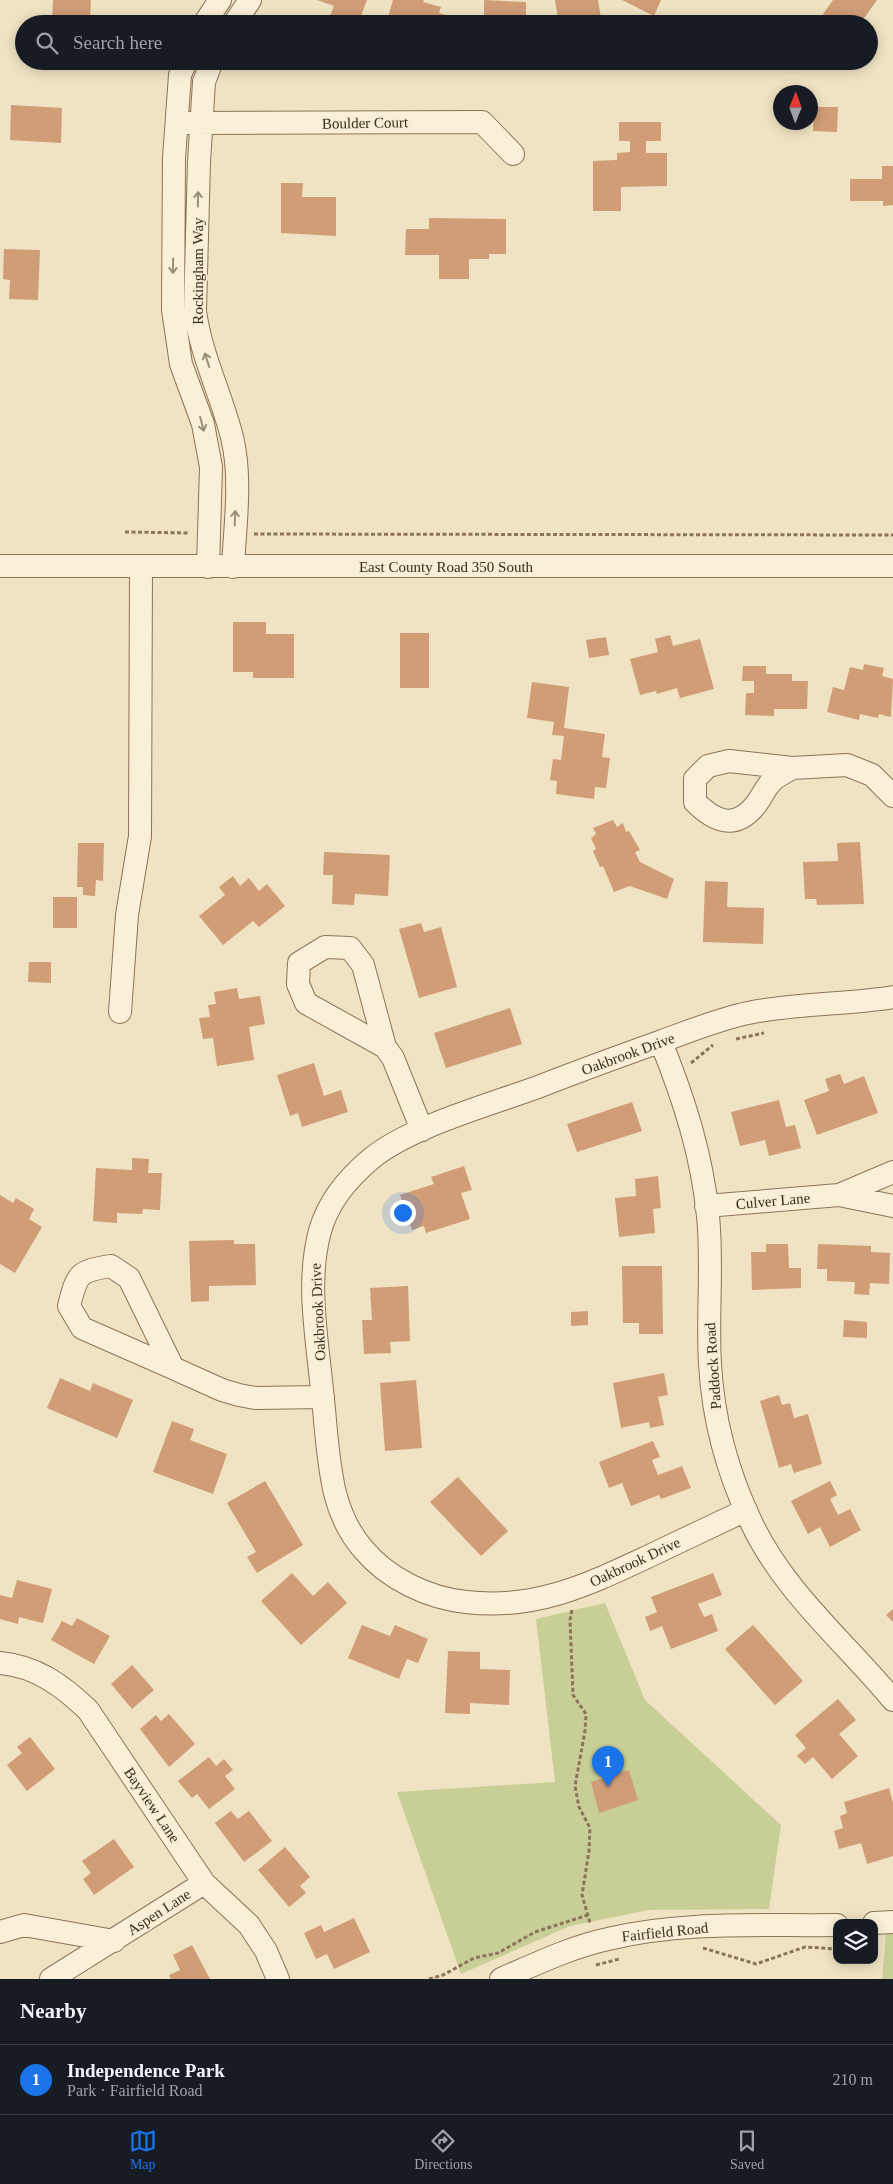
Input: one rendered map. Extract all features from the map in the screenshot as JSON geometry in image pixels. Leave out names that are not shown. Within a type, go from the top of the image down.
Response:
[{"type":"street","points":[[210,15],[220,0]]},
{"type":"street","points":[[240,15],[250,0]]},
{"type":"street","name":"Rockingham Way","points":[[182,70],[180,75],[177,123],[173,310],[187,331],[232,436],[236,461],[233,567]]},
{"type":"street","name":"Rockingham Way","points":[[208,567],[211,467],[203,424],[181,364],[187,331],[195,312],[199,162],[203,124],[204,82],[209,70]]},
{"type":"street","name":"Boulder Court","points":[[177,123],[482,122],[513,154]]},
{"type":"street","name":"East County Road 350 South","points":[[0,566],[893,566]]},
{"type":"street","points":[[120,1012],[127,915],[140,829],[141,567]]},
{"type":"street","points":[[792,768],[846,765],[872,775],[893,796]]},
{"type":"street","points":[[385,1047],[306,1003],[298,984],[299,964],[324,947],[350,948],[363,965],[385,1047],[393,1058],[422,1130]]},
{"type":"street","name":"Oakbrook Drive","points":[[746,1510],[578,1587],[529,1602],[497,1604],[464,1602],[436,1596],[408,1585],[384,1569],[363,1549],[347,1526],[336,1496],[329,1466],[313,1272],[315,1252],[326,1212],[353,1176],[372,1158],[392,1145],[422,1130],[662,1042],[745,1014],[793,1005],[893,996]]},
{"type":"street","name":"Paddock Road","points":[[662,1042],[699,1155],[706,1206],[712,1392],[718,1425],[746,1510],[766,1551],[793,1590],[859,1660],[893,1700]]},
{"type":"street","name":"Culver Lane","points":[[839,1196],[893,1172]]},
{"type":"street","name":"Culver Lane","points":[[706,1206],[839,1196],[893,1206]]},
{"type":"street","points":[[173,1368],[129,1278],[111,1266],[87,1270],[75,1282],[69,1306],[82,1328],[222,1390],[239,1395],[255,1398],[323,1397]]},
{"type":"street","name":"Bayview Lane","points":[[0,1663],[31,1669],[52,1680],[88,1710],[204,1883],[249,1925],[266,1951],[278,1979]]},
{"type":"street","name":"Aspen Lane","points":[[51,1979],[204,1883]]},
{"type":"street","points":[[878,1923],[893,1922]]},
{"type":"street","name":"Aspen Lane","points":[[0,1932],[24,1925],[114,1941]]},
{"type":"street","name":"Fairfield Road","points":[[501,1979],[575,1948],[642,1932],[677,1928],[833,1925]]},
{"type":"path","points":[[125,532],[209,534]]},
{"type":"path","points":[[234,534],[893,535]]},
{"type":"path","points":[[733,1040],[772,1031]]},
{"type":"path","points":[[675,1078],[717,1042]]},
{"type":"path","points":[[578,1587],[570,1620],[574,1695],[586,1714],[585,1731],[575,1786],[579,1807],[590,1828],[589,1852],[582,1895],[595,1942]]},
{"type":"path","points":[[429,1979],[443,1975],[474,1958],[498,1952],[535,1932],[588,1915]]},
{"type":"path","points":[[694,1945],[756,1964],[805,1947],[833,1950]]},
{"type":"path","points":[[591,1965],[608,1964],[626,1957]]},
{"type":"green space","points":[[605,1603],[645,1700],[781,1825],[769,1909],[649,1910],[570,1926],[461,1974],[397,1792],[555,1782],[536,1619]]},
{"type":"green space","points":[[893,1932],[893,1979],[882,1979],[886,1933]]},
{"type":"building","points":[[53,0],[91,0],[90,15],[52,15]]},
{"type":"building","points":[[317,0],[367,0],[361,15],[330,15],[334,6]]},
{"type":"building","points":[[393,0],[424,0],[423,2],[441,7],[439,13],[446,15],[389,15]]},
{"type":"building","points":[[484,0],[526,2],[526,15],[484,15]]},
{"type":"building","points":[[555,0],[598,0],[600,15],[557,15]]},
{"type":"building","points":[[622,0],[661,0],[654,15]]},
{"type":"building","points":[[833,0],[877,0],[866,15],[823,14]]},
{"type":"building","points":[[11,105],[62,108],[61,143],[10,140]]},
{"type":"building","points":[[818,107],[838,107],[837,132],[813,131],[818,130]]},
{"type":"building","points":[[619,122],[661,122],[661,141],[646,141],[646,153],[667,153],[667,186],[621,187],[621,211],[593,211],[593,161],[617,160],[617,153],[630,152],[630,141],[619,141]]},
{"type":"building","points":[[882,166],[893,166],[893,205],[883,206],[883,201],[850,201],[850,179],[882,179]]},
{"type":"building","points":[[281,183],[303,183],[302,197],[336,197],[336,236],[281,233]]},
{"type":"building","points":[[429,218],[506,219],[506,254],[489,254],[489,259],[469,259],[469,279],[439,279],[439,255],[405,255],[406,229],[429,229]]},
{"type":"building","points":[[4,249],[40,250],[38,300],[9,299],[10,280],[3,279]]},
{"type":"building","points":[[233,622],[266,622],[266,634],[294,634],[294,678],[253,678],[253,672],[233,672]]},
{"type":"building","points":[[400,633],[429,633],[429,688],[400,688]]},
{"type":"building","points":[[670,635],[673,646],[700,639],[714,689],[680,698],[677,688],[657,694],[656,691],[640,695],[630,659],[658,652],[655,639]]},
{"type":"building","points":[[606,637],[609,655],[589,658],[586,640]]},
{"type":"building","points":[[864,664],[884,668],[882,676],[893,679],[891,717],[879,714],[878,718],[860,714],[859,720],[827,712],[833,687],[844,690],[850,667],[863,670]]},
{"type":"building","points":[[743,666],[766,666],[766,674],[792,674],[792,681],[808,681],[807,709],[774,709],[774,716],[745,715],[746,693],[754,693],[754,681],[742,681]]},
{"type":"building","points":[[532,682],[569,687],[564,728],[605,734],[602,757],[610,758],[606,788],[595,787],[594,799],[556,794],[557,781],[550,780],[553,759],[561,760],[564,736],[552,735],[554,722],[527,718]]},
{"type":"building","points":[[613,820],[617,827],[623,823],[626,832],[629,831],[640,850],[635,852],[640,862],[674,879],[667,899],[630,886],[614,892],[603,866],[600,867],[593,851],[596,849],[591,838],[596,834],[593,828]]},
{"type":"building","points":[[860,842],[864,904],[817,905],[816,899],[805,899],[803,862],[838,861],[837,843]]},
{"type":"building","points":[[78,843],[104,843],[103,881],[96,880],[95,896],[83,895],[83,887],[77,887]]},
{"type":"building","points":[[324,852],[390,855],[388,896],[355,894],[354,905],[332,904],[333,875],[323,875]]},
{"type":"building","points":[[233,876],[240,886],[249,878],[259,891],[267,884],[285,906],[259,927],[253,921],[223,945],[199,916],[225,895],[219,887]]},
{"type":"building","points":[[705,881],[728,882],[727,907],[764,908],[763,944],[703,942]]},
{"type":"building","points":[[53,897],[77,897],[77,928],[53,928]]},
{"type":"building","points":[[421,923],[424,932],[441,927],[457,987],[419,998],[399,929]]},
{"type":"building","points":[[29,962],[51,962],[51,983],[28,982]]},
{"type":"building","points":[[237,988],[239,999],[260,996],[265,1024],[249,1027],[254,1060],[217,1066],[213,1038],[203,1039],[199,1018],[210,1017],[208,1005],[216,1004],[214,992]]},
{"type":"building","points":[[510,1008],[522,1044],[446,1068],[434,1033]]},
{"type":"building","points":[[314,1063],[324,1096],[341,1090],[348,1112],[302,1127],[298,1113],[290,1116],[277,1075]]},
{"type":"building","points":[[840,1074],[844,1084],[864,1076],[878,1113],[817,1135],[804,1100],[829,1091],[825,1079]]},
{"type":"building","points":[[779,1100],[786,1127],[795,1125],[801,1148],[769,1156],[765,1140],[740,1146],[731,1112]]},
{"type":"building","points":[[632,1102],[642,1131],[577,1152],[567,1124]]},
{"type":"building","points":[[132,1158],[149,1159],[148,1173],[162,1173],[160,1210],[143,1209],[142,1214],[117,1213],[117,1223],[93,1221],[96,1168],[132,1170]]},
{"type":"building","points":[[464,1166],[472,1190],[461,1193],[470,1219],[426,1233],[424,1226],[412,1230],[400,1195],[434,1184],[431,1177]]},
{"type":"building","points":[[658,1176],[661,1208],[653,1209],[655,1233],[619,1237],[615,1198],[636,1196],[635,1179]]},
{"type":"building","points":[[0,1195],[13,1203],[16,1198],[34,1209],[29,1219],[42,1227],[15,1273],[0,1264]]},
{"type":"building","points":[[234,1240],[234,1244],[255,1244],[256,1285],[209,1286],[209,1301],[191,1302],[189,1241]]},
{"type":"building","points":[[766,1244],[788,1244],[789,1268],[801,1268],[801,1288],[752,1290],[751,1252],[766,1252]]},
{"type":"building","points":[[818,1244],[871,1246],[871,1252],[890,1253],[889,1284],[870,1283],[869,1295],[854,1294],[855,1282],[827,1281],[827,1269],[817,1269]]},
{"type":"building","points":[[622,1266],[662,1266],[663,1334],[639,1334],[639,1323],[623,1323]]},
{"type":"building","points":[[408,1286],[410,1341],[390,1342],[391,1353],[364,1354],[362,1320],[372,1320],[370,1288]]},
{"type":"building","points":[[588,1311],[588,1325],[571,1326],[571,1312]]},
{"type":"building","points":[[844,1320],[867,1322],[867,1338],[843,1337]]},
{"type":"building","points":[[664,1373],[668,1395],[658,1397],[664,1425],[650,1428],[649,1422],[621,1428],[613,1383]]},
{"type":"building","points":[[60,1378],[90,1391],[93,1383],[133,1400],[117,1438],[47,1408]]},
{"type":"building","points":[[416,1380],[422,1448],[385,1451],[380,1383]]},
{"type":"building","points":[[779,1395],[782,1405],[790,1403],[794,1418],[808,1414],[822,1464],[794,1473],[791,1464],[779,1468],[760,1401]]},
{"type":"building","points":[[172,1421],[194,1429],[190,1440],[227,1454],[213,1494],[153,1472]]},
{"type":"building","points":[[653,1441],[660,1457],[652,1460],[658,1475],[682,1466],[691,1488],[661,1499],[659,1495],[631,1506],[622,1483],[609,1488],[599,1462]]},
{"type":"building","points":[[458,1477],[508,1531],[481,1556],[430,1502]]},
{"type":"building","points":[[265,1481],[303,1545],[257,1573],[247,1557],[256,1552],[227,1503]]},
{"type":"building","points":[[830,1481],[837,1495],[830,1499],[838,1515],[850,1509],[861,1530],[830,1547],[820,1527],[808,1534],[791,1501]]},
{"type":"building","points":[[292,1573],[313,1596],[328,1582],[347,1603],[301,1645],[261,1601]]},
{"type":"building","points":[[713,1573],[722,1595],[698,1604],[704,1617],[712,1614],[718,1631],[671,1649],[662,1626],[650,1631],[645,1617],[657,1612],[651,1597]]},
{"type":"building","points":[[17,1580],[52,1589],[43,1623],[19,1617],[18,1624],[0,1619],[0,1595],[12,1598]]},
{"type":"building","points":[[893,1609],[893,1622],[886,1615]]},
{"type":"building","points":[[77,1618],[110,1636],[94,1664],[51,1640],[62,1621],[72,1626]]},
{"type":"building","points":[[362,1625],[390,1636],[395,1625],[428,1639],[418,1663],[407,1659],[399,1679],[348,1658]]},
{"type":"building","points":[[753,1625],[803,1681],[775,1705],[725,1649]]},
{"type":"building","points":[[448,1651],[480,1652],[480,1669],[510,1670],[509,1705],[470,1703],[470,1714],[445,1713]]},
{"type":"building","points":[[132,1665],[154,1690],[132,1709],[111,1684]]},
{"type":"building","points":[[838,1699],[856,1720],[839,1734],[858,1756],[832,1779],[813,1757],[805,1764],[797,1756],[806,1748],[795,1735]]},
{"type":"building","points":[[169,1714],[195,1744],[169,1767],[140,1729],[156,1715],[161,1721]]},
{"type":"building","points":[[30,1737],[55,1769],[27,1791],[7,1765],[22,1753],[17,1747]]},
{"type":"building","points":[[209,1757],[216,1766],[224,1759],[233,1770],[225,1776],[235,1789],[209,1809],[197,1794],[192,1798],[178,1781]]},
{"type":"building","points":[[629,1770],[638,1800],[599,1813],[591,1782]]},
{"type":"building","points":[[889,1788],[893,1803],[893,1856],[867,1864],[861,1843],[839,1849],[834,1831],[843,1828],[840,1816],[847,1813],[844,1802]]},
{"type":"building","points":[[231,1811],[238,1819],[249,1811],[272,1841],[244,1862],[215,1823]]},
{"type":"building","points":[[114,1839],[134,1867],[94,1895],[83,1879],[91,1873],[82,1861]]},
{"type":"building","points":[[285,1847],[310,1877],[300,1886],[306,1893],[289,1907],[258,1870]]},
{"type":"building","points":[[354,1918],[370,1952],[334,1969],[327,1954],[316,1959],[304,1933],[321,1925],[324,1932]]},
{"type":"building","points":[[192,1945],[210,1979],[171,1979],[169,1975],[180,1970],[173,1955]]},
{"type":"place","name":"Independence Park","points":[[608,1787]]}]
